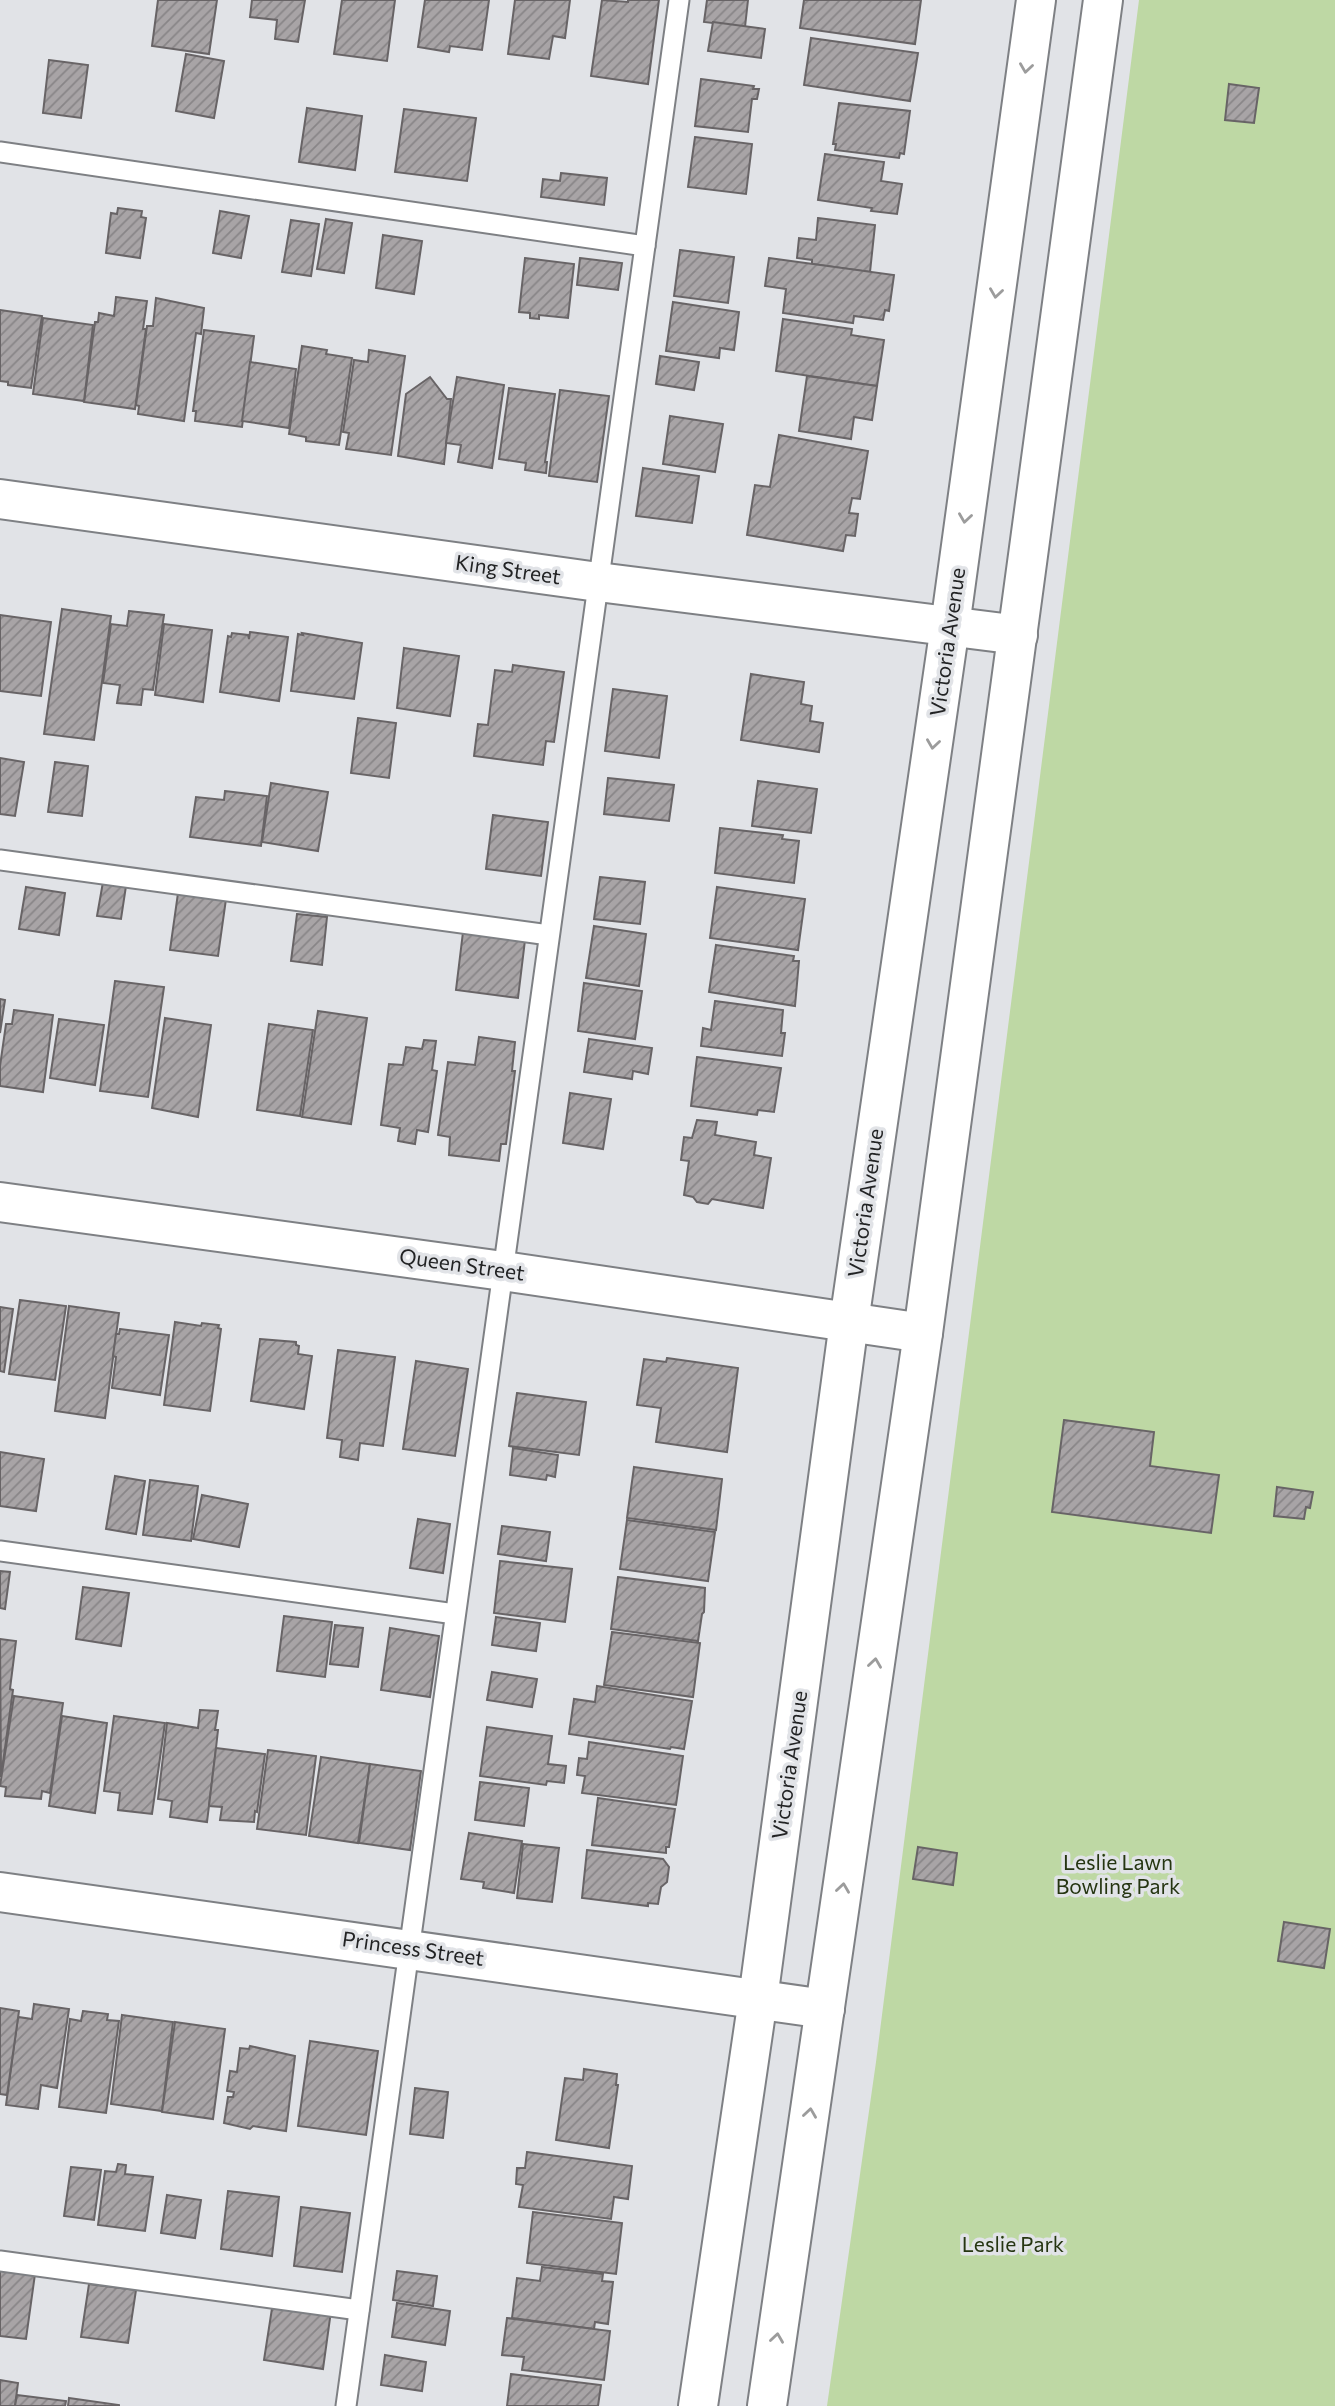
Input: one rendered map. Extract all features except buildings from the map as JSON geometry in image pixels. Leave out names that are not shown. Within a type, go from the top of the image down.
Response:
[{"type":"street","name":"Victoria Avenue","points":[[698,2406],[758,1999],[849,1322],[950,626],[1036,0]]},
{"type":"street","points":[[767,2406],[923,1333],[1103,0]]},
{"type":"street","name":"King Street","points":[[0,499],[598,582],[1018,635]]},
{"type":"street","name":"Queen Street","points":[[0,1202],[503,1271],[923,1333]]},
{"type":"street","name":"Princess Street","points":[[0,1892],[825,2009]]},
{"type":"lane","points":[[346,2406],[679,0]]},
{"type":"lane","points":[[0,152],[645,246]]},
{"type":"lane","points":[[0,860],[549,935]]},
{"type":"lane","points":[[0,1551],[455,1614]]},
{"type":"lane","points":[[0,2260],[359,2310]]},
{"type":"green space","name":"Leslie Lawn Bowling Park","points":[[1139,0],[1335,0],[1335,2406],[827,2406],[876,2062]]},
{"type":"park label","name":"Leslie Park","points":[[1013,2245]]}]
